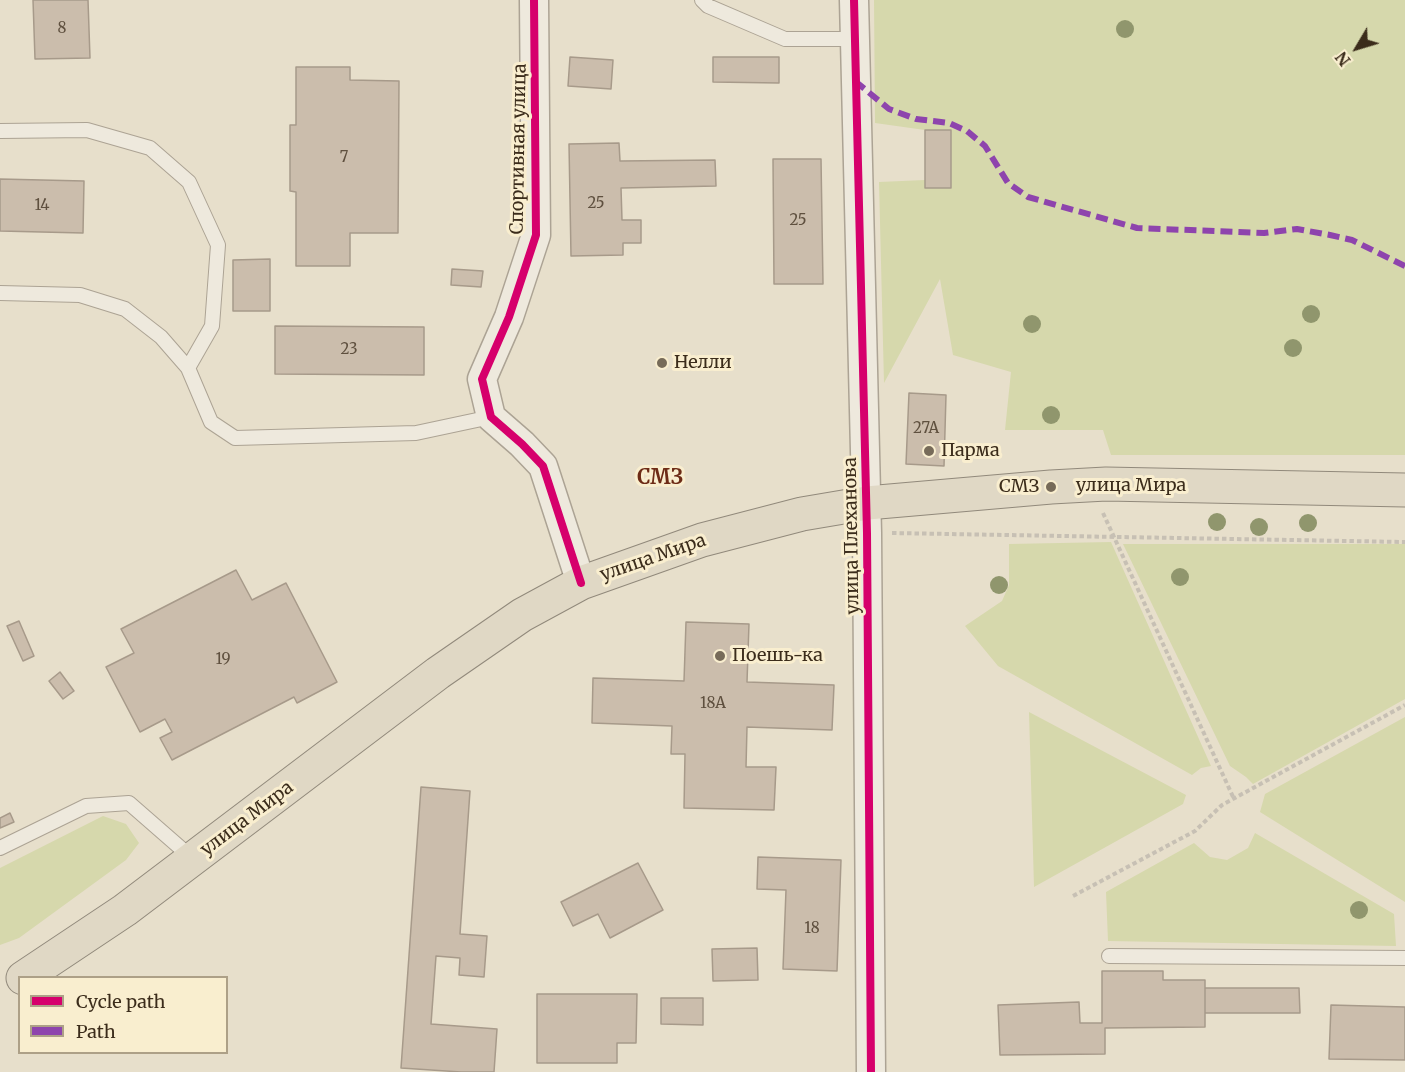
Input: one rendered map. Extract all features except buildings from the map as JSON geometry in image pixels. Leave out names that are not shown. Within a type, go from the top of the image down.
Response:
[{"type":"highway","name":"улица Мира","points":[[26,976],[125,910],[438,673],[522,615],[581,583],[702,540],[802,514],[867,518],[1090,485],[1405,490]]},
{"type":"highway","points":[[0,992],[18,981]]},
{"type":"street","name":"Спортивная улица","points":[[491,417],[482,379],[509,317],[536,235],[534,0]]},
{"type":"street","name":"улица Плеханова","points":[[854,0],[867,518],[871,1072]]},
{"type":"street","points":[[491,417],[543,466],[581,583]]},
{"type":"lane","points":[[702,0],[708,6],[785,39],[854,39]]},
{"type":"lane","points":[[0,131],[87,130],[150,148],[189,182],[218,245],[212,326],[188,368]]},
{"type":"lane","points":[[0,293],[80,295],[124,309],[161,337],[188,368],[211,422],[235,438],[416,433],[491,417]]},
{"type":"lane","points":[[0,848],[86,806],[129,803],[194,859]]},
{"type":"lane","points":[[1109,956],[1405,958]]},
{"type":"path","points":[[1090,485],[1233,799]]},
{"type":"path","points":[[867,518],[1114,538],[1405,542]]},
{"type":"path","points":[[1073,897],[1195,831],[1222,805],[1405,705]]},
{"type":"green space","points":[[874,0],[1405,0],[1405,455],[1111,455],[1103,430],[1005,430],[1011,372],[953,355],[940,279],[884,383],[879,182],[925,180],[925,188],[951,188],[951,130],[925,130],[875,123]]},
{"type":"green space","points":[[1111,542],[1211,766],[1201,768],[1192,775],[998,666],[965,626],[1002,601],[1009,585],[1009,544]]},
{"type":"green space","points":[[1123,544],[1405,544],[1405,699],[1253,784],[1230,766]]},
{"type":"green space","points":[[1029,712],[1186,795],[1183,804],[1034,887]]},
{"type":"green space","points":[[1405,717],[1405,902],[1260,812],[1265,794]]},
{"type":"green space","points":[[103,816],[126,824],[139,843],[126,860],[19,938],[0,945],[0,868]]},
{"type":"green space","points":[[1255,833],[1394,914],[1396,946],[1108,941],[1106,892],[1194,843],[1210,857],[1227,860],[1248,848]]},
{"type":"marked path","points":[[855,81],[889,109],[916,119],[949,123],[967,131],[985,146],[1008,183],[1028,197],[1137,228],[1264,233],[1297,229],[1330,235],[1352,240],[1405,266]]},
{"type":"cycle path","points":[[534,0],[536,235],[509,317],[482,379],[491,417],[543,466],[581,583]]},
{"type":"cycle path","points":[[854,0],[867,533],[871,1072]]},
{"type":"place","name":"Нелли","points":[[662,363]]},
{"type":"place","name":"Парма","points":[[929,451]]},
{"type":"place","name":"СМЗ","points":[[1051,487]]},
{"type":"place","name":"Поешь-ка","points":[[720,656]]},
{"type":"district","name":"СМЗ","points":[[660,478]]}]
